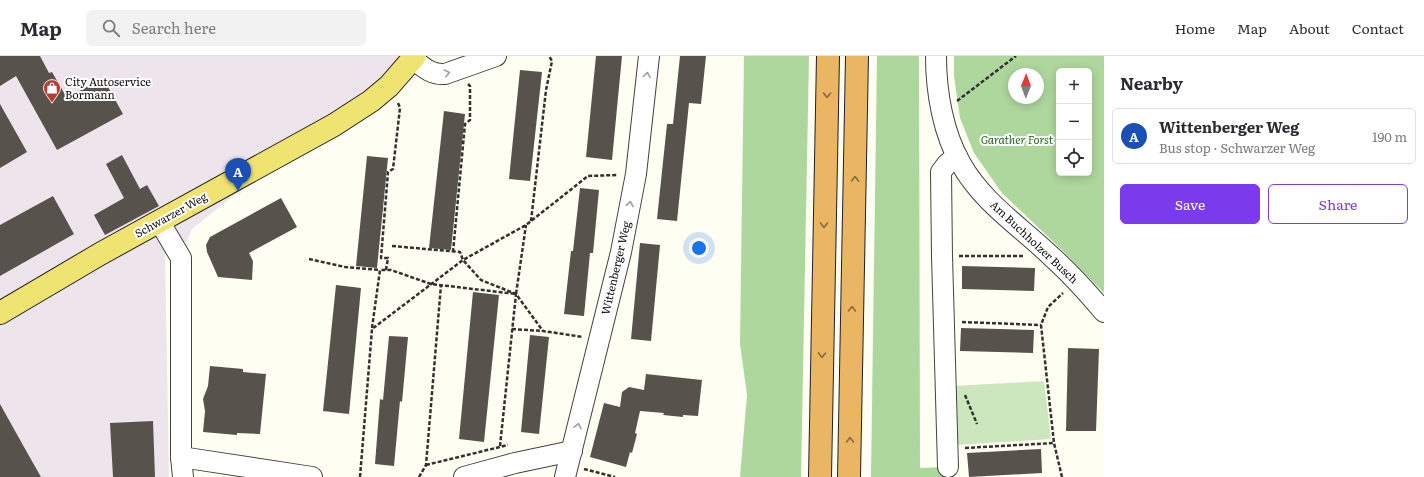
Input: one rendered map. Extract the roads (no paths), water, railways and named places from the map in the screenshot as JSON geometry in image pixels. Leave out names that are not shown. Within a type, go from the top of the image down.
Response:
[{"type":"highway","points":[[820,477],[828,56]]},
{"type":"highway","points":[[849,477],[857,56]]},
{"type":"main road","name":"Schwarzer Weg","points":[[0,313],[159,221],[334,125],[371,101],[389,86],[414,58]]},
{"type":"street","points":[[414,58],[429,71],[438,74],[445,74],[496,56]]},
{"type":"street","name":"Wittenberger Weg","points":[[568,464],[621,252],[636,174],[649,56]]},
{"type":"street","name":"Am Buchholzer Busch","points":[[936,56],[938,90],[942,112],[956,156],[971,179],[1005,217],[1052,256],[1077,281],[1104,312]]},
{"type":"street","points":[[947,458],[941,172],[956,156]]},
{"type":"street","points":[[159,221],[181,258],[181,456],[183,477]]},
{"type":"street","points":[[181,456],[312,477]]},
{"type":"street","points":[[464,477],[515,464],[568,464]]},
{"type":"place","name":"City Autoservice Bormann","points":[[52,103]]},
{"type":"place","name":"Wittenberger Weg","points":[[238,191]]},
{"type":"park label","name":"Garather Forst","points":[[1017,140]]}]
